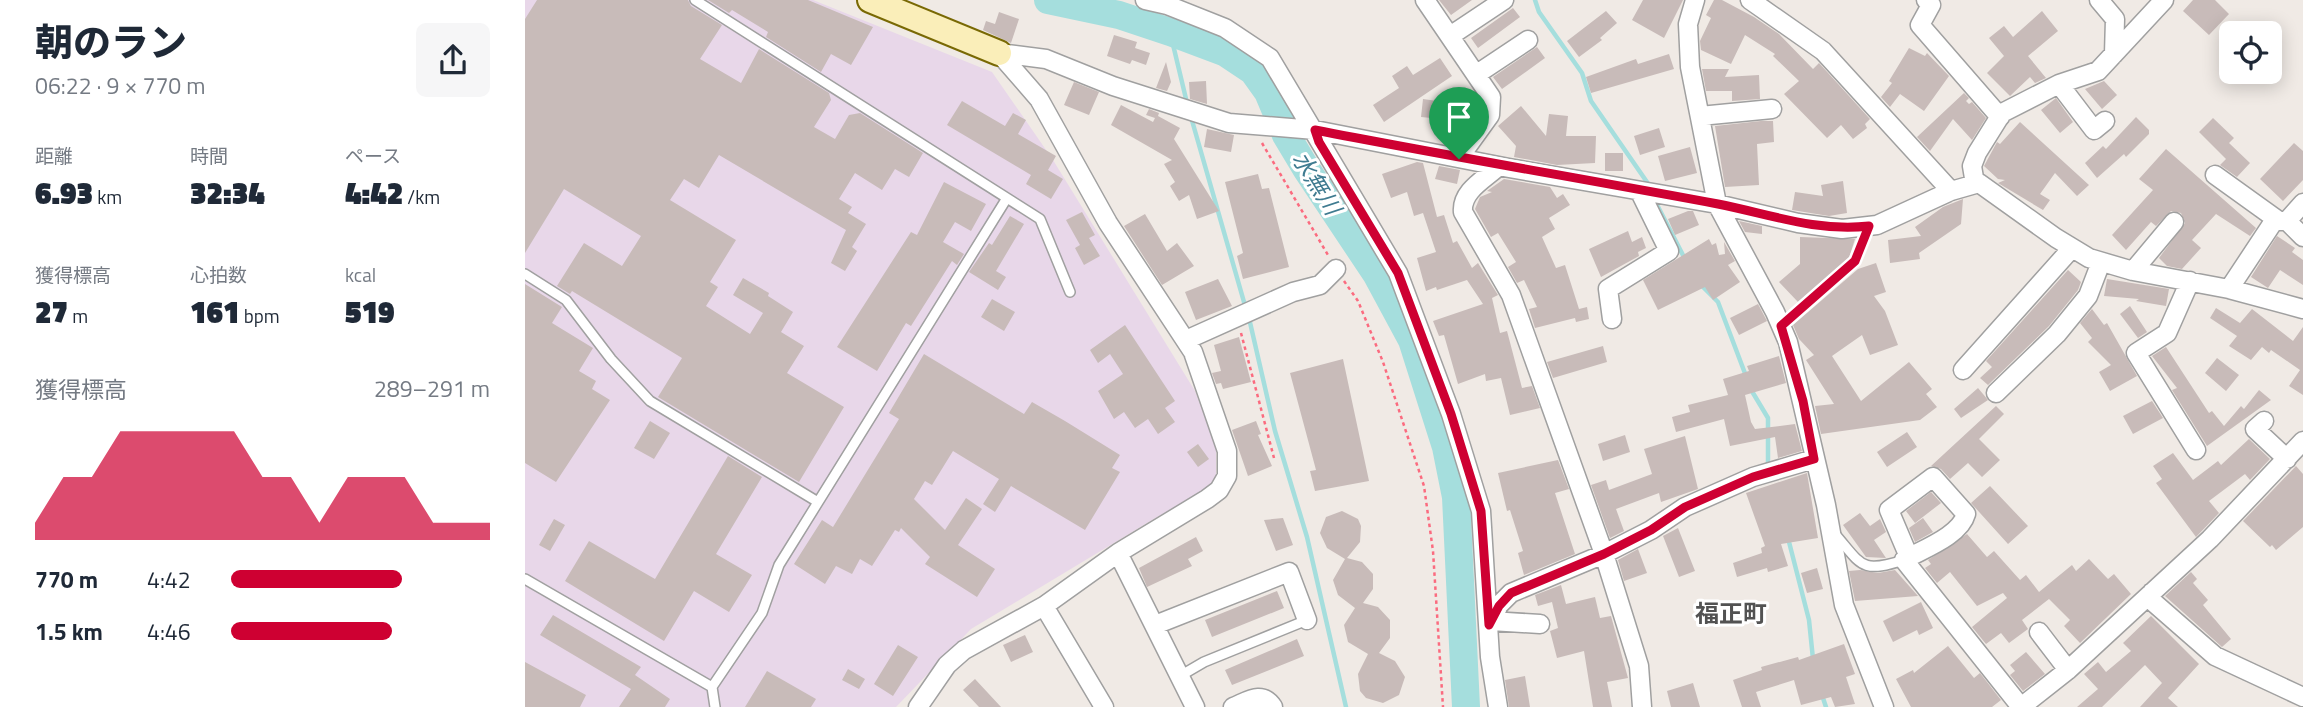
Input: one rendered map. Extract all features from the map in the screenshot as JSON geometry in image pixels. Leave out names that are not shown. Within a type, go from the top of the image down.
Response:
[{"type":"street","points":[[870,0],[999,53],[1046,59],[1153,99],[1229,123],[1309,129],[1459,159],[1717,204],[1798,223],[1842,229],[1869,226],[1951,191],[1979,183],[2072,248],[2101,262],[2133,271],[2229,289],[2303,309]]},
{"type":"street","points":[[1145,0],[1167,5],[1226,28],[1257,46],[1270,58],[1309,129],[1398,273],[1431,356],[1481,511],[1497,707]]},
{"type":"street","points":[[1425,0],[1491,97],[1489,115],[1459,159]]},
{"type":"street","points":[[1450,36],[1504,0]]},
{"type":"street","points":[[1695,0],[1688,24],[1690,67],[1717,204],[1781,326],[1803,401],[1845,605],[1884,707]]},
{"type":"street","points":[[1750,0],[1823,51],[1951,191]]},
{"type":"street","points":[[2099,0],[2115,19],[2114,54]]},
{"type":"street","points":[[1931,2],[1920,25],[2000,117]]},
{"type":"street","points":[[1975,184],[1972,166],[1977,153],[2000,117],[2059,84],[2098,71],[2159,2]]},
{"type":"street","points":[[1477,75],[1528,40]]},
{"type":"street","points":[[918,707],[947,665],[964,650],[1044,606],[1118,553],[1207,499],[1219,490],[1227,476],[1227,451],[1193,352],[1108,223],[1039,99],[999,53]]},
{"type":"street","points":[[2059,84],[2094,130],[2105,121]]},
{"type":"street","points":[[1700,116],[1772,109]]},
{"type":"street","points":[[1499,166],[1466,195],[1462,202],[1463,212],[1511,295],[1604,554],[1639,666],[1641,707]]},
{"type":"street","points":[[2215,174],[2245,191],[2303,237]]},
{"type":"street","points":[[1612,319],[1608,289],[1669,251],[1640,192]]},
{"type":"street","points":[[2229,289],[2274,221],[2283,221],[2303,203]]},
{"type":"street","points":[[2133,271],[2174,222]]},
{"type":"street","points":[[1963,370],[2072,248]]},
{"type":"street","points":[[1996,393],[2057,334],[2088,296],[2101,262]]},
{"type":"street","points":[[1185,341],[1293,292],[1320,285],[1336,269]]},
{"type":"street","points":[[2190,281],[2167,333],[2136,352],[2196,450]]},
{"type":"street","points":[[2264,421],[2255,429],[2287,458]]},
{"type":"street","points":[[1906,558],[1937,542],[1964,522],[1966,514],[1933,477],[1889,510],[1906,558],[2021,707],[2043,701],[2068,670],[2210,538],[2303,441]]},
{"type":"street","points":[[1490,623],[1511,593],[1604,554],[1651,530],[1685,507],[1769,473],[1814,459]]},
{"type":"street","points":[[1118,553],[1195,707]]},
{"type":"street","points":[[1155,625],[1289,572],[1307,620]]},
{"type":"street","points":[[2152,592],[2152,601],[2163,614],[2215,656],[2303,697]]},
{"type":"street","points":[[1044,606],[1080,662],[1104,707]]},
{"type":"street","points":[[1490,623],[1540,624]]},
{"type":"street","points":[[2039,632],[2068,670]]},
{"type":"street","points":[[1241,705],[1260,696],[1273,707]]},
{"type":"lane","points":[[695,0],[1040,219],[1070,292]]},
{"type":"lane","points":[[715,707],[712,687],[762,613],[779,565],[1007,198]]},
{"type":"lane","points":[[1781,326],[1855,261],[1869,226]]},
{"type":"lane","points":[[525,274],[566,300],[611,359],[650,401],[818,502]]},
{"type":"lane","points":[[1829,528],[1860,564],[1878,568],[1906,558]]},
{"type":"lane","points":[[525,579],[712,687]]},
{"type":"lane","points":[[1180,676],[1204,662],[1307,620]]},
{"type":"path","points":[[1258,126],[1336,269],[1358,301],[1378,350],[1424,486],[1433,551],[1443,707]]},
{"type":"path","points":[[1244,314],[1274,458]]},
{"type":"shaded area","points":[[525,0],[813,0],[992,72],[1053,160],[1195,391],[1216,446],[1216,475],[1207,492],[1157,517],[971,629],[896,707],[525,707]]},
{"type":"building","points":[[537,0],[688,0],[691,6],[722,25],[700,59],[741,83],[759,49],[829,93],[831,100],[814,127],[835,139],[849,115],[860,113],[923,153],[909,177],[895,169],[882,190],[855,173],[839,199],[852,207],[848,213],[866,224],[852,247],[857,251],[845,271],[831,263],[846,230],[719,155],[699,188],[684,179],[670,200],[736,240],[710,282],[718,287],[706,306],[750,334],[763,313],[733,295],[743,278],[769,293],[768,296],[793,312],[781,332],[804,346],[787,373],[844,407],[799,482],[658,397],[682,358],[572,291],[570,294],[557,286],[584,243],[622,266],[641,236],[564,189],[525,253],[525,19]]},
{"type":"building","points":[[708,0],[808,0],[873,27],[851,65],[831,54],[821,72],[766,37],[768,32],[732,10],[729,13]]},
{"type":"building","points":[[1439,0],[1472,0],[1451,15]]},
{"type":"building","points":[[1643,0],[1683,0],[1664,38],[1632,20]]},
{"type":"building","points":[[1714,0],[1722,0],[1779,34],[1813,69],[1819,63],[1870,119],[1865,124],[1867,128],[1853,139],[1841,125],[1827,138],[1784,94],[1799,81],[1773,56],[1775,54],[1745,35],[1731,64],[1701,50],[1700,41],[1711,18],[1706,15]]},
{"type":"building","points":[[2193,0],[2215,0],[2229,14],[2219,21],[2209,35],[2183,11]]},
{"type":"building","points":[[1513,8],[1520,17],[1478,48],[1471,38]]},
{"type":"building","points":[[1606,11],[1617,23],[1600,38],[1602,40],[1579,57],[1567,41]]},
{"type":"building","points":[[2042,11],[2058,31],[2028,56],[2046,78],[2035,83],[2030,77],[2010,96],[1987,73],[2004,56],[1989,38],[2004,26],[2013,37]]},
{"type":"building","points":[[999,12],[1019,19],[1011,43],[983,30],[986,21],[995,24]]},
{"type":"building","points":[[1114,35],[1137,42],[1135,48],[1150,53],[1146,65],[1132,60],[1130,64],[1107,56]]},
{"type":"building","points":[[1537,47],[1545,58],[1502,89],[1493,77]]},
{"type":"building","points":[[1909,48],[1925,56],[1927,53],[1949,76],[1924,111],[1900,94],[1890,107],[1881,97],[1892,83],[1889,81]]},
{"type":"building","points":[[1669,54],[1674,69],[1591,93],[1586,77],[1636,59],[1638,64]]},
{"type":"building","points":[[1440,58],[1452,76],[1384,122],[1373,105],[1399,88],[1392,76],[1407,66],[1413,75]]},
{"type":"building","points":[[1166,62],[1171,82],[1167,91],[1156,88]]},
{"type":"building","points":[[1702,69],[1729,69],[1725,77],[1759,75],[1760,99],[1732,101],[1732,91],[1706,91]]},
{"type":"building","points":[[1206,81],[1207,104],[1190,99],[1189,82]]},
{"type":"building","points":[[2104,81],[2117,95],[2102,109],[2085,89]]},
{"type":"building","points":[[1074,82],[1099,92],[1089,115],[1064,105]]},
{"type":"building","points":[[1964,93],[1969,98],[1966,101],[1969,104],[1972,102],[1986,118],[1972,140],[1953,119],[1930,151],[1917,137]]},
{"type":"building","points":[[2056,98],[2073,122],[2060,133],[2041,110]]},
{"type":"building","points":[[1423,99],[1444,102],[1442,119],[1421,117]]},
{"type":"building","points":[[962,101],[1005,126],[1013,113],[1026,120],[1018,134],[1056,156],[1048,170],[1063,179],[1051,199],[1026,184],[1031,175],[947,125]]},
{"type":"building","points":[[1121,105],[1153,122],[1155,118],[1146,115],[1149,109],[1180,128],[1174,139],[1219,211],[1197,219],[1189,195],[1179,201],[1170,186],[1175,182],[1164,164],[1172,160],[1111,125]]},
{"type":"building","points":[[1521,106],[1546,136],[1549,114],[1568,116],[1566,136],[1596,136],[1595,163],[1557,165],[1514,157],[1516,146],[1498,126]]},
{"type":"building","points":[[2136,117],[2149,130],[2149,134],[2126,157],[2124,154],[2097,178],[2085,163],[2103,146],[2106,149]]},
{"type":"building","points":[[2213,118],[2234,138],[2229,143],[2250,163],[2237,177],[2220,165],[2226,159],[2199,132]]},
{"type":"building","points":[[1773,121],[1774,142],[1757,144],[1759,185],[1725,187],[1715,126]]},
{"type":"building","points":[[2020,122],[2089,185],[2077,196],[2055,173],[2040,194],[2050,200],[2043,210],[1998,183],[2005,180],[1998,179],[1984,166],[1997,142],[2000,144]]},
{"type":"building","points":[[1659,128],[1665,147],[1640,155],[1634,136]]},
{"type":"building","points":[[1207,129],[1234,135],[1231,152],[1204,147]]},
{"type":"building","points":[[2294,143],[2303,151],[2303,180],[2283,201],[2260,179]]},
{"type":"building","points":[[1690,147],[1697,173],[1665,181],[1658,156]]},
{"type":"building","points":[[2166,149],[2256,228],[2250,236],[2216,214],[2192,240],[2201,248],[2182,269],[2167,266],[2159,258],[2185,223],[2181,213],[2171,211],[2156,226],[2151,222],[2126,250],[2112,235],[2153,190],[2139,179]]},
{"type":"building","points":[[1605,153],[1623,153],[1623,171],[1605,171]]},
{"type":"building","points":[[1417,162],[1423,163],[1437,217],[1444,215],[1453,243],[1457,241],[1472,268],[1478,263],[1498,295],[1492,298],[1500,333],[1507,331],[1522,388],[1532,386],[1540,408],[1510,415],[1501,378],[1486,381],[1485,374],[1458,384],[1444,335],[1439,336],[1433,321],[1483,304],[1467,280],[1426,291],[1417,258],[1436,252],[1423,213],[1414,216],[1407,192],[1391,198],[1382,174]]},
{"type":"building","points":[[1439,166],[1460,170],[1457,184],[1435,179]]},
{"type":"building","points":[[1258,174],[1262,189],[1269,188],[1289,267],[1243,279],[1237,256],[1243,253],[1225,182]]},
{"type":"building","points":[[1504,179],[1550,187],[1557,198],[1563,194],[1570,205],[1549,218],[1555,229],[1542,237],[1556,268],[1565,265],[1579,309],[1587,307],[1589,319],[1576,322],[1575,318],[1535,328],[1529,309],[1537,307],[1524,280],[1517,283],[1508,267],[1516,262],[1498,233],[1491,237],[1475,209],[1480,197],[1492,192],[1487,191]]},
{"type":"building","points":[[1843,181],[1847,213],[1829,216],[1792,210],[1795,192],[1823,196],[1821,185]]},
{"type":"building","points":[[944,182],[986,204],[971,231],[955,222],[943,242],[964,254],[957,265],[952,261],[911,326],[906,323],[877,371],[837,347],[911,232],[917,235]]},
{"type":"building","points":[[1963,199],[1961,224],[1919,253],[1920,259],[1890,263],[1888,240],[1921,236],[1915,227],[1943,207]]},
{"type":"building","points":[[1693,211],[1699,225],[1675,235],[1668,219]]},
{"type":"building","points":[[1082,212],[1095,235],[1089,238],[1100,256],[1084,265],[1075,248],[1080,245],[1066,220]]},
{"type":"building","points":[[1145,214],[1167,251],[1177,243],[1194,266],[1162,285],[1124,226]]},
{"type":"building","points":[[1010,216],[1024,224],[996,271],[1006,277],[998,290],[969,272],[989,243],[992,245]]},
{"type":"building","points":[[1739,221],[1762,226],[1762,234],[1745,232]]},
{"type":"building","points":[[1628,231],[1632,242],[1642,237],[1646,248],[1638,252],[1639,256],[1601,277],[1589,249]]},
{"type":"building","points":[[2277,236],[2295,248],[2292,252],[2303,260],[2303,285],[2280,270],[2268,288],[2251,277]]},
{"type":"building","points":[[1800,237],[1855,239],[1849,258],[1798,302],[1779,282],[1800,264]]},
{"type":"building","points":[[1709,239],[1712,245],[1716,243],[1719,255],[1725,254],[1724,242],[1735,261],[1728,265],[1740,282],[1713,300],[1705,287],[1658,310],[1643,280]]},
{"type":"building","points":[[1876,263],[1886,292],[1874,296],[1885,311],[1898,345],[1870,355],[1862,335],[1832,356],[1861,401],[1909,362],[1932,389],[1926,394],[1937,407],[1920,420],[1821,434],[1815,406],[1834,404],[1806,360],[1814,355],[1799,339],[1793,325],[1858,269]]},
{"type":"building","points":[[2068,270],[2081,282],[2078,290],[2049,326],[1988,385],[1980,378],[1992,367],[1986,361]]},
{"type":"building","points":[[1218,279],[1232,306],[1196,320],[1185,292]]},
{"type":"building","points":[[2107,279],[2169,289],[2166,306],[2136,301],[2139,299],[2104,296]]},
{"type":"building","points":[[525,284],[562,307],[552,323],[593,348],[579,371],[596,381],[592,389],[610,400],[556,482],[525,463]]},
{"type":"building","points":[[992,299],[1015,312],[1004,331],[981,317]]},
{"type":"building","points":[[1758,304],[1767,321],[1739,335],[1730,318]]},
{"type":"building","points":[[2130,306],[2147,332],[2138,338],[2120,314]]},
{"type":"building","points":[[2216,308],[2240,323],[2252,309],[2293,341],[2303,327],[2303,395],[2289,386],[2300,370],[2271,350],[2269,353],[2262,347],[2251,360],[2229,346],[2237,336],[2210,318]]},
{"type":"building","points":[[2092,309],[2104,325],[2107,323],[2137,376],[2110,391],[2099,372],[2111,365],[2088,342],[2092,338],[2080,323]]},
{"type":"building","points":[[1125,325],[1175,401],[1165,408],[1175,422],[1158,434],[1148,419],[1135,428],[1124,412],[1114,419],[1098,391],[1123,374],[1110,354],[1098,363],[1090,350]]},
{"type":"building","points":[[1239,337],[1251,382],[1223,389],[1221,383],[1216,384],[1212,373],[1221,371],[1214,345]]},
{"type":"building","points":[[1603,346],[1607,362],[1553,378],[1547,362]]},
{"type":"building","points":[[2166,347],[2209,413],[2212,411],[2224,426],[2241,406],[2244,409],[2259,390],[2271,400],[2207,446],[2172,390],[2177,388],[2152,356]]},
{"type":"building","points":[[924,354],[1024,414],[1032,402],[1065,421],[1120,455],[1112,468],[1120,472],[1085,530],[1011,486],[995,512],[983,504],[999,479],[953,451],[932,485],[925,481],[914,499],[945,530],[966,498],[982,509],[958,545],[995,569],[977,597],[925,564],[930,557],[901,528],[899,532],[895,530],[872,566],[860,559],[852,574],[836,566],[825,584],[794,564],[822,520],[833,527],[899,419],[889,413]]},
{"type":"building","points":[[1779,356],[1786,383],[1745,395],[1751,422],[1755,429],[1795,424],[1802,451],[1778,458],[1775,437],[1730,446],[1724,419],[1676,432],[1672,417],[1690,412],[1688,405],[1728,395],[1723,379],[1749,371],[1747,366]]},
{"type":"building","points":[[2217,358],[2239,375],[2226,391],[2205,373]]},
{"type":"building","points":[[1343,359],[1369,481],[1315,491],[1310,471],[1316,470],[1290,373]]},
{"type":"building","points":[[1978,388],[1988,400],[1961,418],[1954,409]]},
{"type":"building","points":[[2152,401],[2163,418],[2133,434],[2123,416]]},
{"type":"building","points":[[1996,406],[2004,414],[1979,439],[2000,460],[1982,477],[1968,463],[1950,479],[1941,469],[1931,466]]},
{"type":"building","points":[[650,421],[670,433],[654,459],[634,448]]},
{"type":"building","points":[[1256,421],[1261,434],[1258,435],[1272,466],[1248,476],[1232,430]]},
{"type":"building","points":[[1907,432],[1917,447],[1887,467],[1877,452]]},
{"type":"building","points":[[1625,435],[1630,452],[1603,461],[1598,444]]},
{"type":"building","points":[[1685,436],[1698,489],[1661,502],[1659,493],[1616,509],[1624,531],[1610,538],[1591,485],[1606,480],[1609,490],[1652,474],[1644,449]]},
{"type":"building","points":[[2249,439],[2270,459],[2250,480],[2245,474],[2209,501],[2219,513],[2196,537],[2156,483],[2162,479],[2153,466],[2173,453],[2193,480],[2218,461],[2221,465]]},
{"type":"building","points":[[1198,444],[1209,459],[1198,467],[1187,452]]},
{"type":"building","points":[[728,456],[762,477],[716,554],[752,575],[729,612],[694,591],[664,641],[565,581],[589,541],[655,579]]},
{"type":"building","points":[[1558,460],[1569,489],[1555,493],[1575,554],[1524,575],[1518,553],[1523,551],[1510,510],[1507,511],[1498,473]]},
{"type":"building","points":[[2296,466],[2303,474],[2303,527],[2276,550],[2243,521]]},
{"type":"building","points":[[1807,473],[1818,538],[1781,544],[1788,566],[1768,572],[1767,568],[1737,577],[1733,563],[1762,553],[1761,548],[1765,546],[1746,493]]},
{"type":"building","points":[[1990,486],[2028,526],[2008,544],[1971,503]]},
{"type":"building","points":[[1931,492],[1941,503],[1915,523],[1906,511]]},
{"type":"building","points":[[1342,511],[1358,519],[1361,526],[1360,542],[1347,558],[1362,562],[1373,574],[1373,589],[1363,603],[1378,607],[1390,620],[1390,638],[1379,653],[1395,661],[1405,677],[1399,695],[1383,703],[1366,698],[1360,691],[1358,674],[1368,654],[1348,642],[1344,625],[1355,608],[1338,595],[1333,580],[1345,559],[1327,548],[1320,533],[1326,517]]},
{"type":"building","points":[[1860,513],[1870,526],[1880,519],[1886,532],[1874,540],[1886,558],[1866,557],[1843,525]]},
{"type":"building","points":[[1283,518],[1293,545],[1276,551],[1264,520]]},
{"type":"building","points":[[1923,518],[1933,532],[1915,542],[1909,528]]},
{"type":"building","points":[[554,519],[565,525],[550,551],[539,545]]},
{"type":"building","points":[[1678,528],[1695,571],[1679,577],[1663,536]]},
{"type":"building","points":[[1967,534],[1987,557],[1994,551],[2020,580],[2026,575],[2039,592],[2072,565],[2076,571],[2089,559],[2108,579],[2114,574],[2131,594],[2080,643],[2064,626],[2070,620],[2049,599],[2022,620],[2028,629],[2009,643],[2001,633],[1986,644],[1972,627],[2007,598],[2003,593],[1977,606],[1950,572],[1937,583],[1925,568],[1931,564],[1928,560]]},
{"type":"building","points":[[1196,537],[1203,551],[1188,559],[1192,566],[1147,587],[1139,568]]},
{"type":"building","points":[[1638,549],[1647,573],[1624,581],[1618,560]]},
{"type":"building","points":[[1817,568],[1823,589],[1807,593],[1801,573]]},
{"type":"building","points":[[1895,570],[1918,596],[1855,601],[1849,571],[1878,573]]},
{"type":"building","points":[[2191,572],[2197,579],[2193,583],[2208,600],[2203,605],[2231,639],[2222,647],[2165,596]]},
{"type":"building","points":[[1561,585],[1566,604],[1595,597],[1600,618],[1611,616],[1628,678],[1607,682],[1612,707],[1593,707],[1584,651],[1557,658],[1550,631],[1558,628],[1552,602],[1538,606],[1535,595]]},
{"type":"building","points":[[1277,591],[1284,608],[1212,637],[1205,620]]},
{"type":"building","points":[[1921,602],[1933,628],[1919,635],[1917,630],[1893,642],[1883,621]]},
{"type":"building","points":[[553,615],[641,667],[635,675],[670,699],[665,707],[619,707],[631,689],[540,635]]},
{"type":"building","points":[[2151,616],[2199,664],[2168,698],[2178,707],[2140,707],[2162,683],[2145,665],[2102,707],[2077,707],[2098,689],[2084,674],[2098,662],[2106,672],[2131,651],[2123,643]]},
{"type":"building","points":[[1025,635],[1033,652],[1011,662],[1003,645]]},
{"type":"building","points":[[1297,639],[1304,656],[1232,685],[1225,670]]},
{"type":"building","points":[[1844,644],[1855,674],[1846,677],[1855,704],[1835,707],[1831,697],[1801,705],[1794,680],[1756,692],[1761,707],[1742,707],[1733,680],[1762,670],[1761,667],[1798,657],[1799,660]]},
{"type":"building","points":[[898,645],[918,657],[893,696],[874,684]]},
{"type":"building","points":[[1948,646],[1974,678],[1980,673],[2001,700],[1992,707],[1911,707],[1896,679],[1913,670],[1914,673]]},
{"type":"building","points":[[2026,652],[2045,674],[2023,691],[2010,675],[2015,671],[2010,665]]},
{"type":"building","points":[[525,662],[586,695],[580,707],[525,707]]},
{"type":"building","points":[[848,669],[865,679],[859,689],[842,680]]},
{"type":"building","points":[[767,671],[816,699],[811,707],[745,707]]},
{"type":"building","points":[[1525,676],[1530,707],[1509,707],[1505,680]]},
{"type":"building","points":[[975,679],[1001,707],[979,707],[963,690]]},
{"type":"building","points":[[1693,683],[1700,707],[1671,707],[1667,691]]},
{"type":"waterway","name":"水無川","points":[[1048,0],[1119,15],[1170,32],[1226,53],[1253,71],[1268,92],[1286,135],[1307,170],[1377,275],[1412,340],[1446,447],[1456,497],[1466,707]]},
{"type":"waterway","points":[[1535,0],[1539,12],[1582,73],[1591,101],[1649,185]]},
{"type":"waterway","points":[[1170,32],[1187,103]]},
{"type":"waterway","points":[[1191,117],[1246,309]]},
{"type":"waterway","points":[[1653,197],[1686,261]]},
{"type":"waterway","points":[[1699,283],[1718,302],[1746,376]]},
{"type":"waterway","points":[[1249,318],[1275,431],[1307,537],[1346,707]]},
{"type":"waterway","points":[[1750,388],[1768,418],[1768,469]]},
{"type":"waterway","points":[[1788,538],[1809,620],[1813,659]]},
{"type":"waterway","points":[[1822,695],[1826,707]]},
{"type":"district","name":"福正町","points":[[1731,613]]},
{"type":"route","points":[[1315,130],[1459,159],[1717,204],[1798,223],[1842,229],[1869,226],[1855,261],[1781,326],[1788,342],[1803,401],[1814,459],[1753,477],[1685,507],[1651,530],[1604,554],[1511,593],[1499,606],[1489,625],[1481,511],[1423,332],[1398,273],[1319,142],[1315,130]]}]
